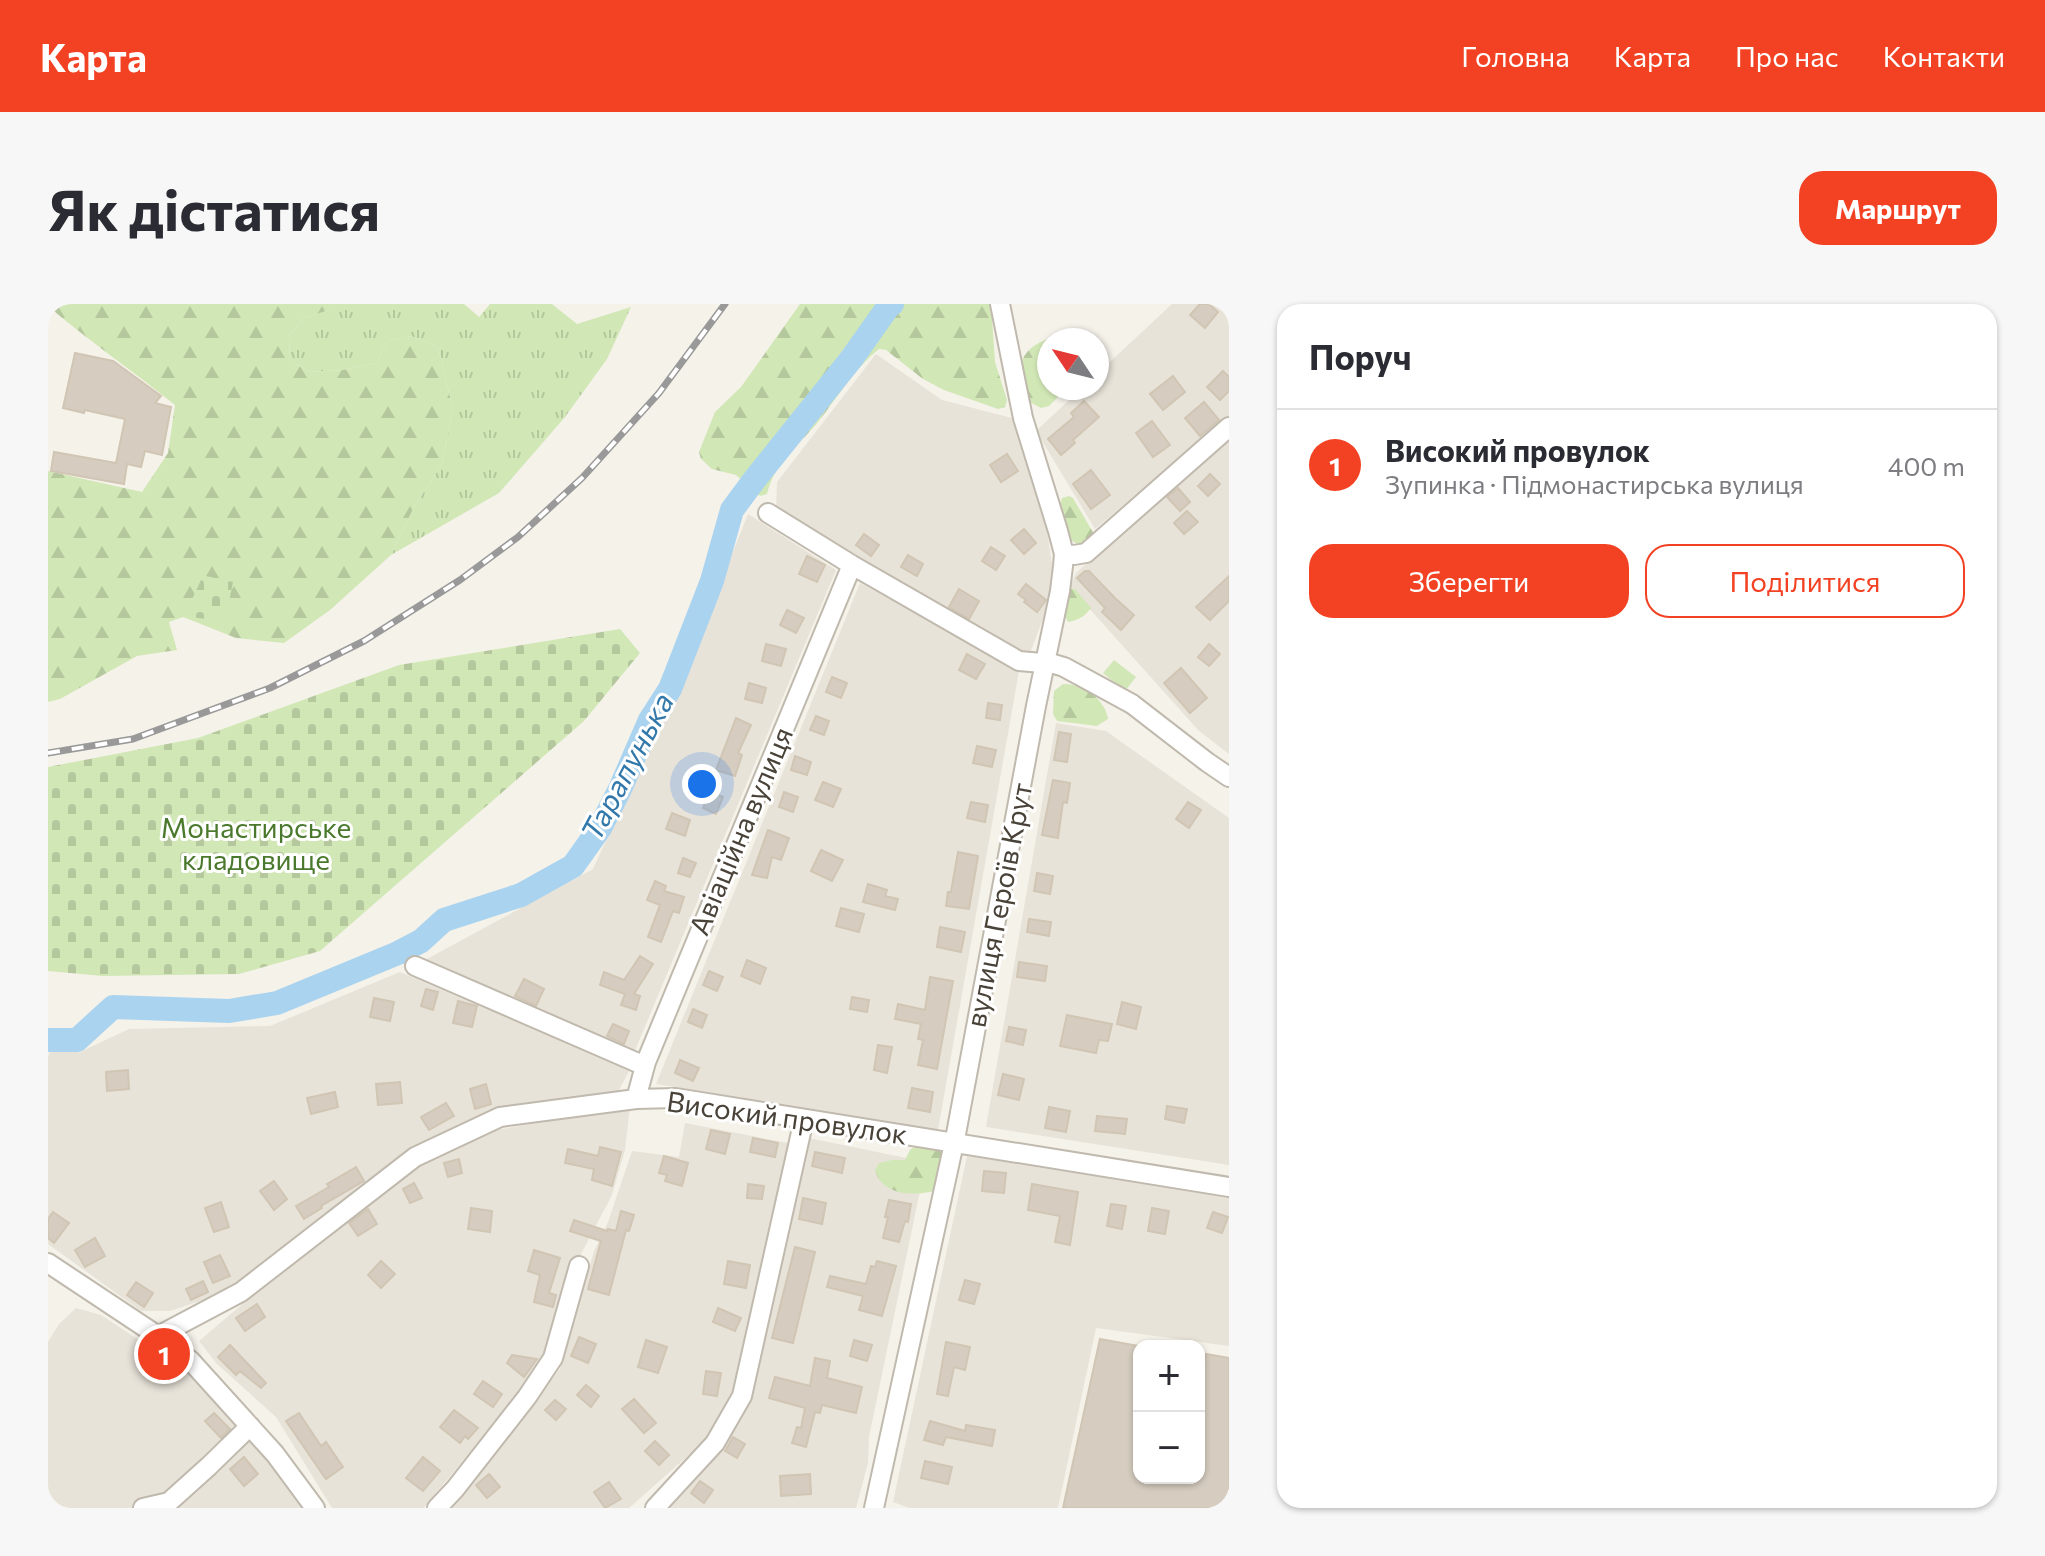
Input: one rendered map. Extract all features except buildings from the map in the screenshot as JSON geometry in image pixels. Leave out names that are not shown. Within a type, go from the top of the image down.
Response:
[{"type":"street","name":"вулиця Героїв Крут","points":[[874,1508],[954,1142],[1060,591],[1064,554],[1023,418],[1000,304]]},
{"type":"street","points":[[1064,554],[1086,553],[1229,427]]},
{"type":"street","points":[[768,513],[1019,661],[1064,667],[1132,704],[1229,777]]},
{"type":"street","name":"Авіаційна вулиця","points":[[636,1099],[645,1066],[852,565]]},
{"type":"street","points":[[415,966],[645,1066]]},
{"type":"street","name":"Високий провулок","points":[[158,1336],[241,1292],[415,1157],[500,1117],[636,1099],[676,1098],[1229,1187]]},
{"type":"street","points":[[655,1508],[715,1443],[742,1396],[804,1119]]},
{"type":"street","points":[[48,1263],[190,1360],[275,1454],[315,1508]]},
{"type":"street","points":[[437,1508],[527,1397],[553,1358],[579,1266]]},
{"type":"street","points":[[143,1508],[169,1502],[250,1426]]},
{"type":"shaded area","points":[[1172,304],[1229,304],[1229,416],[1095,529],[1036,431],[1069,400],[1109,400],[1109,363]]},
{"type":"shaded area","points":[[876,354],[942,400],[1012,418],[1047,531],[1053,571],[1047,608],[1029,656],[776,508],[777,482]]},
{"type":"shaded area","points":[[1229,437],[1229,754],[1199,731],[1070,587],[1076,573]]},
{"type":"shaded area","points":[[748,514],[836,570],[634,1053],[425,960],[593,869],[657,729],[667,717]]},
{"type":"shaded area","points":[[860,583],[1019,671],[938,1130],[656,1084]]},
{"type":"shaded area","points":[[1056,723],[1106,731],[1229,818],[1229,1165],[986,1127]]},
{"type":"shaded area","points":[[400,972],[629,1071],[617,1094],[419,1147],[218,1295],[170,1311],[141,1311],[48,1244],[50,1051],[80,1052],[129,1029],[270,1026]]},
{"type":"shaded area","points":[[630,1106],[625,1150],[612,1195],[570,1275],[542,1364],[424,1508],[332,1508],[276,1417],[217,1364],[199,1341],[333,1227],[401,1175],[475,1134]]},
{"type":"shaded area","points":[[685,1123],[793,1144],[736,1390],[716,1431],[629,1508],[450,1508],[473,1483],[560,1369],[594,1251],[608,1222],[632,1151],[679,1157]]},
{"type":"shaded area","points":[[809,1138],[926,1162],[869,1437],[868,1463],[856,1508],[668,1508],[742,1419]]},
{"type":"shaded area","points":[[967,1156],[1229,1197],[1229,1346],[1205,1343],[1205,1340],[1096,1328],[1058,1508],[909,1508],[893,1502]]},
{"type":"shaded area","points":[[76,1308],[101,1315],[187,1372],[251,1438],[302,1508],[48,1508],[48,1342],[59,1324]]},
{"type":"green space","points":[[48,304],[330,304],[332,309],[304,318],[289,336],[290,361],[310,372],[343,370],[376,363],[388,341],[411,336],[438,347],[453,409],[442,464],[414,507],[391,555],[330,610],[284,643],[236,638],[183,617],[169,622],[177,650],[137,656],[60,699],[48,702],[48,471],[142,492],[168,453],[175,405]]},
{"type":"green space","points":[[330,304],[464,304],[479,317],[490,304],[552,304],[577,324],[631,307],[607,359],[565,417],[499,493],[391,555],[414,507],[442,464],[453,409],[438,347],[411,336],[388,341],[376,363],[343,370],[310,372],[290,361],[289,336],[304,318],[331,309]]},
{"type":"green space","points":[[800,304],[991,304],[995,362],[1007,400],[1005,407],[998,409],[944,390],[923,379],[886,350],[879,349],[854,374],[818,422],[788,455],[776,472],[767,494],[760,496],[736,475],[712,469],[701,459],[699,452],[715,412],[741,387]]},
{"type":"green space","points":[[1035,345],[1037,400],[1055,400],[1041,408],[1028,401],[1020,373],[1023,359]]},
{"type":"green space","points":[[1069,496],[1094,534],[1090,541],[1079,545],[1069,539],[1059,509],[1062,498]]},
{"type":"green space","points":[[206,576],[233,582],[225,622],[192,617],[187,610],[202,578]]},
{"type":"green space","points":[[1071,589],[1075,589],[1091,608],[1081,617],[1068,622],[1065,610]]},
{"type":"green space","name":"Монастирське кладовище","points":[[620,629],[640,653],[584,721],[320,951],[239,974],[103,976],[48,971],[48,767],[198,738],[399,665]]},
{"type":"green space","points":[[1114,660],[1136,677],[1125,691],[1103,673]]},
{"type":"green space","points":[[1063,684],[1078,686],[1092,694],[1103,705],[1108,719],[1097,726],[1057,721],[1053,714],[1054,691]]},
{"type":"green space","points":[[917,1145],[936,1147],[944,1155],[935,1191],[900,1192],[884,1185],[875,1170],[879,1163],[905,1160]]},
{"type":"waterway","name":"Тарапунька","points":[[48,1040],[77,1040],[113,1007],[229,1011],[277,1003],[398,953],[421,941],[444,920],[521,895],[573,866],[600,828],[650,720],[670,689],[712,581],[732,510],[892,304]]},
{"type":"railway","points":[[48,753],[133,739],[270,688],[364,641],[460,580],[518,537],[582,478],[659,393],[725,304]]},
{"type":"place","name":"Високий провулок","points":[[164,1354]]}]
